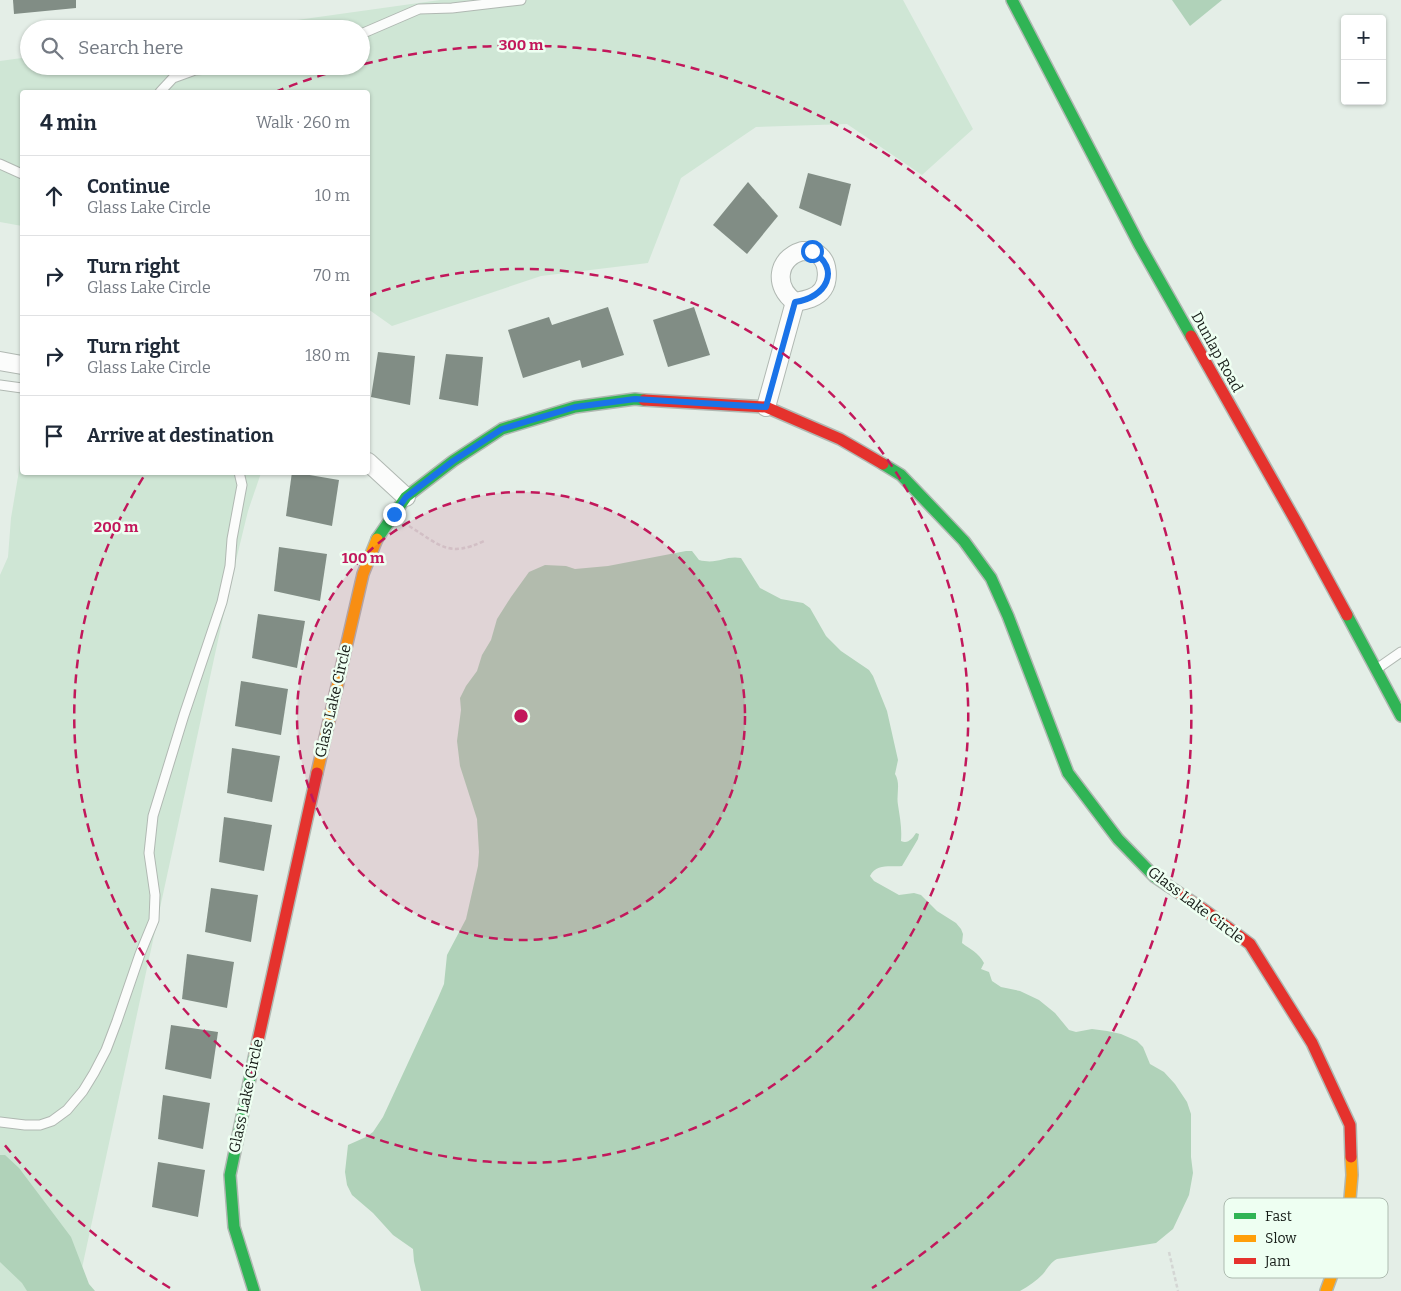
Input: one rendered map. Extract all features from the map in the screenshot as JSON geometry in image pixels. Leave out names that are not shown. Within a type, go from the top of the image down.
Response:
[{"type":"street","name":"Dunlap Road","points":[[1012,0],[1139,244],[1298,525],[1401,716]]},
{"type":"street","points":[[766,407],[795,302]]},
{"type":"street","points":[[0,361],[20,365]]},
{"type":"street","name":"Glass Lake Circle","points":[[254,1291],[234,1227],[230,1175],[363,574],[378,538],[406,497],[453,461],[502,429],[575,407],[635,399],[766,407],[840,440],[901,475],[964,541],[991,578],[1008,616],[1068,773],[1118,839],[1155,877],[1203,909],[1250,944],[1312,1043],[1350,1125],[1352,1175],[1350,1198]]},
{"type":"street","points":[[370,464],[406,497]]},
{"type":"street","name":"Glass Lake Circle","points":[[1326,1291],[1331,1278]]},
{"type":"lane","points":[[370,30],[419,8],[452,8],[522,0]]},
{"type":"lane","points":[[162,90],[173,78],[182,75]]},
{"type":"lane","points":[[0,164],[20,173]]},
{"type":"lane","points":[[0,385],[20,388]]},
{"type":"lane","points":[[0,1122],[40,1125],[52,1121],[67,1110],[83,1092],[106,1050],[154,920],[155,895],[149,853],[153,816],[222,602],[230,566],[232,539],[242,485],[240,475]]},
{"type":"lane","points":[[1376,670],[1401,652]]},
{"type":"path","points":[[394,514],[444,547],[456,550],[468,549],[484,541]]},
{"type":"path","points":[[1168,1252],[1178,1291]]},
{"type":"shaded area","points":[[440,0],[903,0],[973,129],[922,175],[847,124],[756,127],[681,178],[648,263],[541,276],[392,326],[370,310],[370,90],[20,90],[20,226],[0,222],[0,61],[20,58],[20,75],[370,75],[370,20],[297,20]]},
{"type":"shaded area","points":[[1172,0],[1222,0],[1190,26]]},
{"type":"shaded area","points":[[20,465],[20,475],[260,475],[248,511],[230,585],[77,1291],[0,1291],[0,575],[8,557],[11,518]]},
{"type":"shaded area","points":[[692,551],[699,560],[706,561],[735,557],[741,558],[760,588],[781,599],[803,603],[810,608],[826,636],[841,651],[869,670],[873,676],[887,711],[898,760],[895,774],[898,785],[901,841],[908,841],[916,833],[919,834],[902,866],[884,866],[876,869],[870,876],[874,881],[899,895],[914,893],[921,895],[937,911],[956,923],[963,934],[962,943],[979,956],[984,963],[981,969],[989,972],[992,981],[1001,987],[1020,991],[1039,1000],[1055,1013],[1069,1030],[1076,1032],[1092,1029],[1107,1031],[1121,1034],[1137,1041],[1143,1047],[1150,1064],[1164,1072],[1175,1084],[1187,1102],[1191,1114],[1193,1173],[1189,1195],[1173,1229],[1156,1243],[1057,1259],[1038,1279],[1020,1291],[421,1291],[413,1249],[393,1235],[373,1213],[352,1195],[347,1185],[345,1172],[348,1145],[373,1132],[383,1117],[444,984],[447,955],[466,919],[478,866],[479,852],[477,819],[460,766],[457,741],[461,710],[460,698],[477,671],[482,655],[491,640],[497,619],[529,572],[545,565],[566,566],[575,569],[608,566]]},
{"type":"shaded area","points":[[0,1155],[5,1155],[19,1168],[71,1237],[89,1284],[95,1291],[27,1291],[22,1283],[0,1262]]},
{"type":"building","points":[[13,0],[76,0],[76,8],[14,14]]},
{"type":"building","points":[[808,173],[851,184],[841,226],[799,208]]},
{"type":"building","points":[[748,182],[778,216],[747,254],[713,225]]},
{"type":"building","points":[[608,307],[624,355],[582,368],[580,360],[523,378],[508,330],[549,317],[552,325]]},
{"type":"building","points":[[694,307],[710,355],[668,367],[653,320]]},
{"type":"building","points":[[378,352],[415,356],[410,405],[371,397]]},
{"type":"building","points":[[446,354],[483,357],[478,406],[439,399]]},
{"type":"building","points":[[292,475],[310,475],[339,480],[332,526],[286,516]]},
{"type":"building","points":[[279,547],[327,554],[320,601],[274,591]]},
{"type":"building","points":[[258,614],[305,621],[297,668],[252,658]]},
{"type":"building","points":[[241,681],[288,689],[281,735],[235,726]]},
{"type":"building","points":[[232,748],[280,756],[272,802],[227,793]]},
{"type":"building","points":[[224,817],[272,825],[264,871],[219,862]]},
{"type":"building","points":[[211,888],[258,895],[251,942],[205,932]]},
{"type":"building","points":[[187,954],[234,962],[227,1008],[182,999]]},
{"type":"building","points":[[171,1025],[218,1032],[211,1079],[165,1069]]},
{"type":"building","points":[[163,1095],[210,1103],[203,1149],[158,1139]]},
{"type":"building","points":[[158,1162],[205,1170],[198,1217],[152,1207]]},
{"type":"traffic: fast","points":[[1012,0],[1139,244],[1191,336]]},
{"type":"traffic: fast","points":[[377,539],[406,497],[453,461],[502,429],[575,407],[635,399],[644,400]]},
{"type":"traffic: fast","points":[[883,464],[901,475],[964,541],[991,578],[1008,616],[1068,773],[1118,839],[1155,877],[1167,885]]},
{"type":"traffic: fast","points":[[1347,615],[1401,716]]},
{"type":"traffic: fast","points":[[254,1291],[234,1227],[230,1175],[255,1054]]},
{"type":"traffic: slow","points":[[317,773],[363,574],[377,539]]},
{"type":"traffic: slow","points":[[1350,1198],[1351,1157]]},
{"type":"traffic: slow","points":[[1326,1291],[1331,1278]]},
{"type":"traffic: jam","points":[[1191,336],[1347,615]]},
{"type":"traffic: jam","points":[[644,400],[766,407],[840,439],[883,464]]},
{"type":"traffic: jam","points":[[255,1054],[317,773]]},
{"type":"traffic: jam","points":[[1167,885],[1250,944],[1312,1043],[1350,1125],[1351,1157]]},
{"type":"route","points":[[394,514],[406,497],[453,461],[502,429],[575,407],[635,399],[766,407],[795,302],[807,300],[817,294],[824,288],[828,277],[822,257],[812,251]]}]
